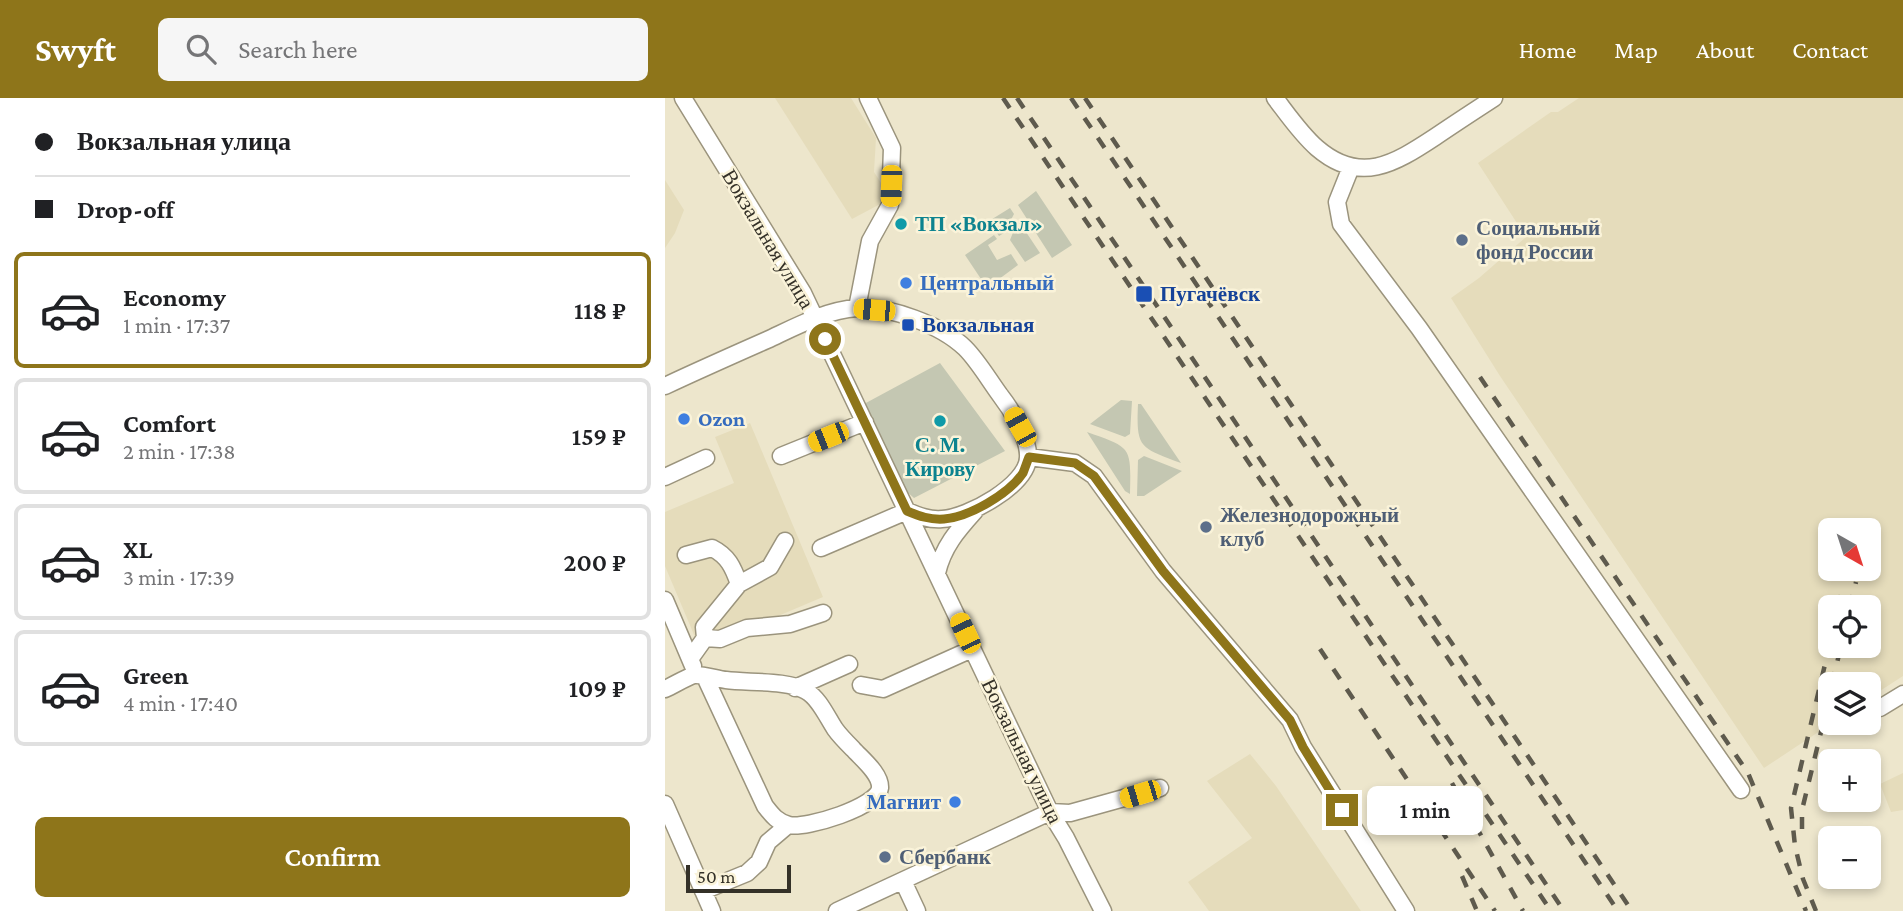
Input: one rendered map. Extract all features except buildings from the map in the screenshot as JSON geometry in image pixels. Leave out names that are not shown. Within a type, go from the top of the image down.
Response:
[{"type":"street","name":"Вокзальная улица","points":[[683,98],[801,289],[1050,812],[1103,911]]},
{"type":"street","points":[[857,308],[870,241],[890,205],[892,148],[868,98]]},
{"type":"street","points":[[1275,98],[1316,148],[1333,160],[1363,169],[1382,166],[1403,158],[1494,98]]},
{"type":"street","points":[[1351,167],[1345,188],[1337,202],[1341,224],[1419,328],[1741,790]]},
{"type":"street","points":[[665,386],[815,318],[857,308],[891,311],[933,326],[965,347],[1008,405],[1020,427],[1029,457],[1023,472],[1008,488],[977,509],[953,535],[941,554],[937,573]]},
{"type":"street","points":[[781,456],[865,422]]},
{"type":"street","points":[[1029,457],[1075,463],[1094,476],[1163,571],[1290,720],[1303,747],[1406,911]]},
{"type":"street","points":[[665,477],[706,458]]},
{"type":"street","points":[[821,548],[907,511],[924,518],[945,519],[977,509]]},
{"type":"street","points":[[697,670],[705,638],[704,627],[739,584],[770,567],[785,541]]},
{"type":"street","points":[[686,555],[712,548],[724,554],[734,568],[739,584]]},
{"type":"street","points":[[665,600],[697,670],[765,806],[774,818],[788,825],[799,826],[825,820],[858,807],[879,792],[880,785],[876,775],[837,732],[816,700],[805,691],[697,670],[665,689]]},
{"type":"street","points":[[705,638],[720,639],[747,628],[790,624],[823,613]]},
{"type":"street","points":[[861,685],[883,689],[972,649]]},
{"type":"street","points":[[795,688],[849,664]]},
{"type":"street","points":[[1881,707],[1903,694]]},
{"type":"street","points":[[837,911],[1050,812],[1070,813],[1160,788]]},
{"type":"street","points":[[665,804],[712,911]]},
{"type":"street","points":[[703,891],[747,873],[759,862],[768,842],[788,825]]},
{"type":"street","points":[[903,881],[916,911]]},
{"type":"shaded area","points":[[775,98],[851,98],[876,138],[874,172],[881,183],[884,202],[852,219]]},
{"type":"shaded area","points":[[1579,98],[1903,98],[1903,676],[1881,690],[1881,672],[1818,672],[1818,732],[1764,768],[1500,376],[1451,298],[1479,278],[1526,237],[1478,163],[1551,112],[1558,112]]},
{"type":"shaded area","points":[[665,180],[684,210],[675,233],[665,248]]},
{"type":"shaded area","points":[[750,423],[823,597],[700,649],[665,566],[665,512],[734,483],[715,437]]},
{"type":"shaded area","points":[[1250,754],[1276,786],[1361,911],[1209,911],[1188,882],[1252,838],[1207,781]]},
{"type":"shaded area","points":[[1903,773],[1903,810],[1891,812],[1881,784]]},
{"type":"green space","points":[[1036,191],[1072,245],[1052,258],[1018,205]]},
{"type":"green space","points":[[1010,208],[1014,214],[1004,233],[999,236],[989,221]]},
{"type":"green space","points":[[1018,220],[1040,253],[1025,262],[1010,240]]},
{"type":"green space","points":[[994,235],[997,239],[988,245],[997,260],[1011,254],[1018,265],[987,288],[965,255]]},
{"type":"green space","points":[[940,363],[1005,451],[914,498],[906,491],[864,404]]},
{"type":"green space","points":[[1121,400],[1132,401],[1130,434],[1125,437],[1090,424]]},
{"type":"green space","points":[[1138,404],[1141,404],[1181,463],[1143,444],[1138,430]]},
{"type":"green space","points":[[1087,432],[1113,442],[1126,451],[1130,466],[1130,494],[1125,491]]},
{"type":"green space","points":[[1144,456],[1182,471],[1144,496],[1137,496],[1138,460]]},
{"type":"railway","points":[[1003,98],[1551,911]]},
{"type":"railway","points":[[1017,98],[1564,911]]},
{"type":"railway","points":[[1071,98],[1618,911]]},
{"type":"railway","points":[[1085,98],[1632,911]]},
{"type":"railway","points":[[1480,377],[1748,773],[1806,911]]},
{"type":"railway","points":[[1853,595],[1856,582]]},
{"type":"railway","points":[[1841,595],[1844,584]]},
{"type":"railway","points":[[1320,649],[1495,911]]},
{"type":"railway","points":[[1816,911],[1803,879],[1795,846],[1791,808],[1827,658]]},
{"type":"railway","points":[[1835,672],[1838,658]]},
{"type":"railway","points":[[1802,829],[1802,810],[1820,735]]},
{"type":"railway","points":[[1452,783],[1523,911]]},
{"type":"railway","points":[[1462,876],[1477,911]]},
{"type":"place","name":"ТП «Вокзал»","points":[[901,224]]},
{"type":"place","name":"Социальный фонд России","points":[[1462,240]]},
{"type":"place","name":"Центральный","points":[[906,283]]},
{"type":"place","name":"Пугачёвск","points":[[1144,294]]},
{"type":"place","name":"Вокзальная","points":[[908,325]]},
{"type":"place","name":"Ozon","points":[[684,419]]},
{"type":"place","name":"С. М. Кирову","points":[[940,421]]},
{"type":"place","name":"Железнодорожный клуб","points":[[1206,527]]},
{"type":"place","name":"Магнит","points":[[955,802]]},
{"type":"place","name":"Сбербанк","points":[[885,857]]},
{"type":"route","points":[[825,339],[907,511],[924,518],[945,519],[977,509],[1008,488],[1023,472],[1029,457],[1075,463],[1094,476],[1163,571],[1290,720],[1303,747],[1342,810]]}]
